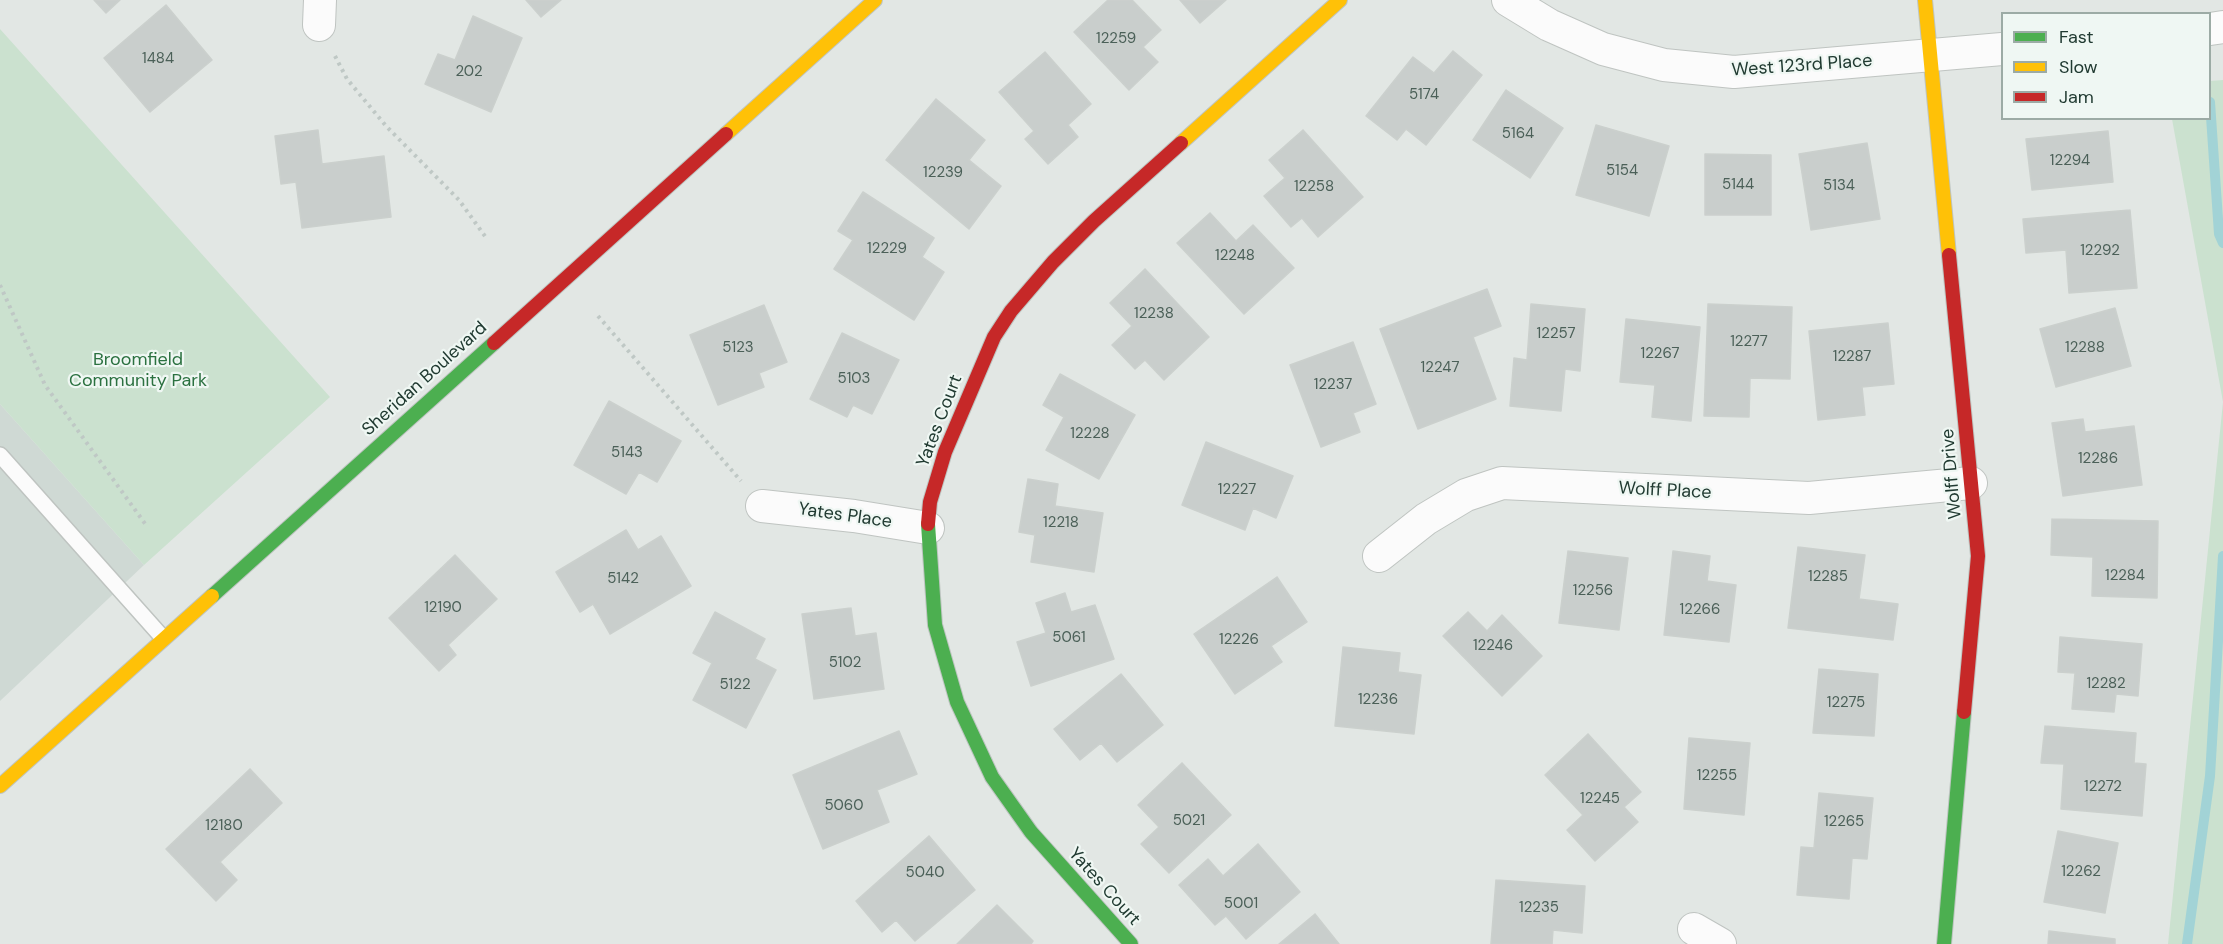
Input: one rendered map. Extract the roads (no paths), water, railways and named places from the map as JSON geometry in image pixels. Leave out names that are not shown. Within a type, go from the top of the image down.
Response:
[{"type":"street","name":"Sheridan Boulevard","points":[[0,786],[875,0]]},
{"type":"street","name":"Yates Court","points":[[1131,944],[1031,832],[992,777],[957,702],[935,626],[928,528],[930,502],[945,452],[994,337],[1011,311],[1094,221],[1340,0]]},
{"type":"street","name":"West 123rd Place","points":[[1508,0],[1550,25],[1602,49],[1664,65],[1734,72],[1931,57],[2001,49]]},
{"type":"street","name":"Wolff Drive","points":[[1925,0],[1978,556],[1944,944]]},
{"type":"street","name":"Wolff Place","points":[[1379,556],[1426,519],[1466,495],[1502,483],[1809,498],[1971,483]]},
{"type":"street","name":"Yates Place","points":[[762,506],[854,516],[928,528]]},
{"type":"lane","points":[[0,455],[163,638]]},
{"type":"waterway","points":[[2211,117],[2219,234],[2223,243]]},
{"type":"waterway","points":[[2187,944],[2210,776],[2223,556]]},
{"type":"park label","name":"Broomfield Community Park","points":[[138,370]]}]
